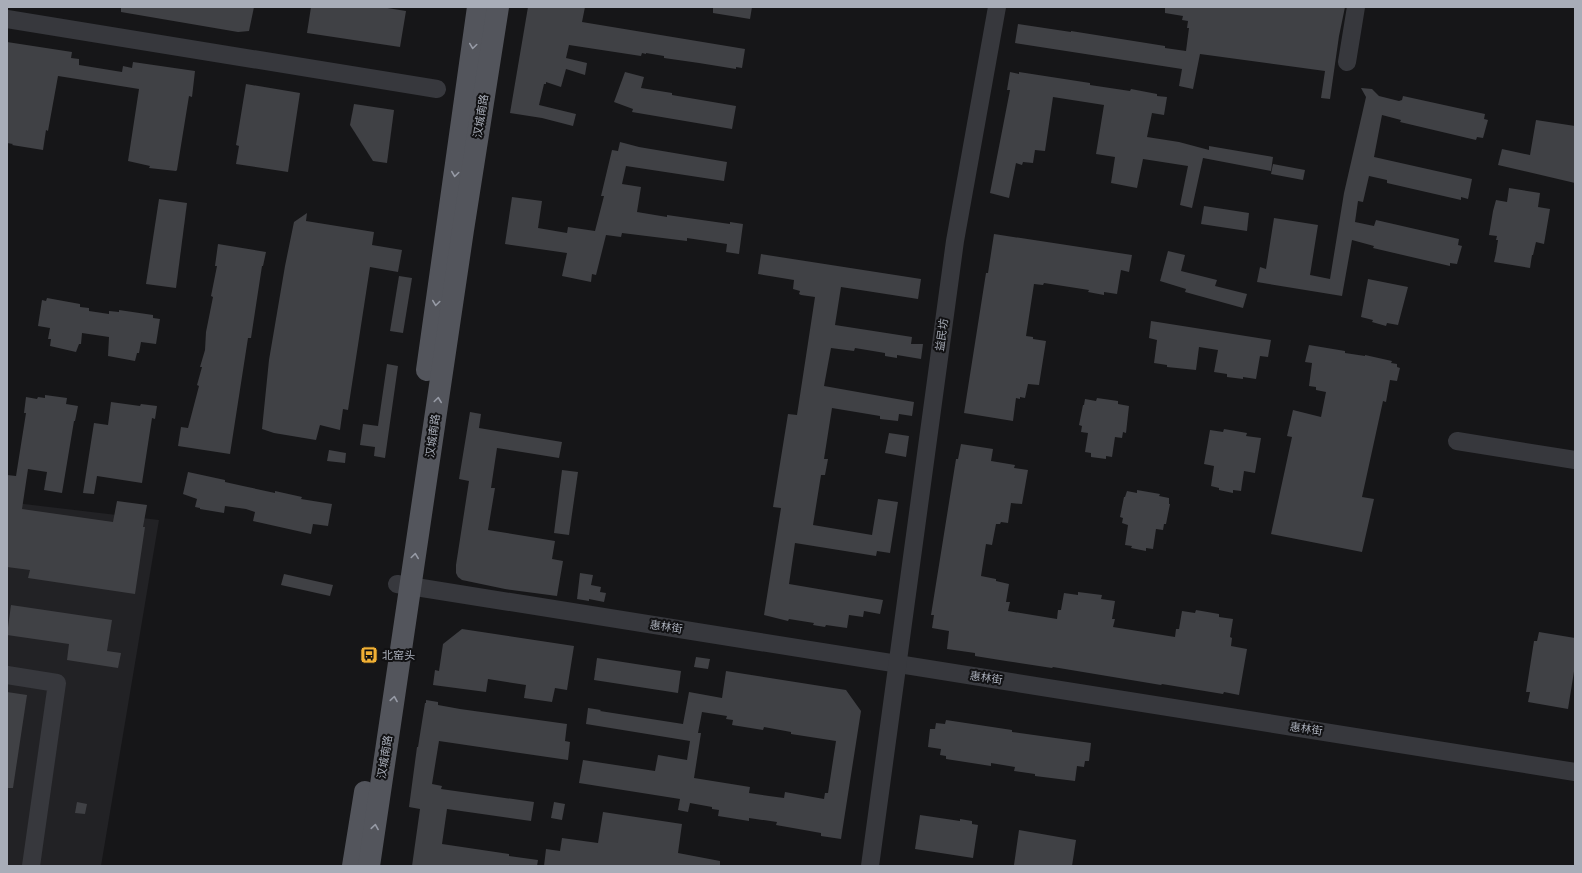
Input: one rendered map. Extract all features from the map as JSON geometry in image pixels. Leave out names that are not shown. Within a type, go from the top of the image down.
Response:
[{"type":"main road","name":"汉城南路","points":[[369,866],[478,7]]},
{"type":"main road","name":"汉城南路","points":[[353,866],[404,585],[463,230],[498,7]]},
{"type":"street","name":"益民坊","points":[[870,866],[955,241],[997,7]]},
{"type":"street","points":[[1347,62],[1356,7]]},
{"type":"street","points":[[7,19],[438,89]]},
{"type":"street","points":[[1457,441],[1575,460]]},
{"type":"street","name":"惠林街","points":[[404,585],[1575,772]]},
{"type":"street","points":[[7,675],[57,683],[30,866]]},
{"type":"shaded area","points":[[7,502],[159,520],[101,866],[7,866]]},
{"type":"building","points":[[121,7],[254,7],[249,31],[238,32],[121,12]]},
{"type":"building","points":[[311,7],[381,7],[406,11],[400,47],[307,33]]},
{"type":"building","points":[[528,7],[585,7],[582,22],[745,49],[742,68],[736,67],[736,69],[664,58],[664,56],[646,53],[642,53],[641,56],[569,45],[566,58],[587,63],[585,75],[566,69],[561,87],[546,82],[546,84],[544,84],[539,105],[576,114],[573,126],[542,118],[510,113]]},
{"type":"building","points":[[713,7],[752,7],[750,19],[713,13]]},
{"type":"building","points":[[1165,7],[1345,7],[1339,36],[1330,99],[1321,98],[1325,71],[1200,54],[1193,89],[1179,86],[1182,69],[1015,43],[1018,24],[1165,46],[1165,48],[1186,51],[1189,28],[1187,28],[1188,21],[1182,20],[1183,16],[1165,13]]},
{"type":"building","points":[[7,42],[72,52],[71,58],[79,59],[79,65],[122,72],[123,66],[132,68],[133,62],[195,71],[192,97],[189,96],[177,170],[149,168],[150,166],[128,161],[139,89],[77,79],[58,76],[43,150],[7,143]]},
{"type":"building","points":[[625,72],[644,77],[641,88],[736,106],[732,129],[632,112],[633,109],[614,102]]},
{"type":"building","points":[[1010,72],[1019,74],[1019,72],[1090,83],[1090,85],[1130,91],[1131,89],[1167,97],[1164,115],[1152,113],[1147,137],[1179,142],[1209,150],[1209,146],[1273,157],[1271,171],[1203,158],[1192,208],[1180,205],[1188,166],[1143,159],[1137,188],[1111,183],[1115,157],[1096,154],[1104,105],[1053,97],[1045,151],[1035,150],[1033,163],[1023,162],[1022,165],[1016,163],[1009,198],[990,193],[1010,90],[1007,90]]},
{"type":"building","points":[[246,84],[300,93],[288,172],[236,164],[239,146],[236,145]]},
{"type":"building","points":[[1361,88],[1372,89],[1379,96],[1399,101],[1402,100],[1403,96],[1485,114],[1484,119],[1488,120],[1483,138],[1477,137],[1476,140],[1400,122],[1401,120],[1382,115],[1374,157],[1472,179],[1468,199],[1461,197],[1461,200],[1387,183],[1387,180],[1369,176],[1363,202],[1358,201],[1355,222],[1374,226],[1376,220],[1459,239],[1458,245],[1462,246],[1457,264],[1450,263],[1450,266],[1373,248],[1374,246],[1352,240],[1342,296],[1257,282],[1260,267],[1266,269],[1274,218],[1318,225],[1310,275],[1330,279],[1344,193],[1366,97]]},
{"type":"building","points":[[354,104],[394,110],[387,163],[373,161],[350,125]]},
{"type":"building","points":[[1536,120],[1575,126],[1575,183],[1498,165],[1502,149],[1530,155]]},
{"type":"building","points":[[620,142],[639,147],[727,162],[724,181],[626,166],[622,184],[641,187],[637,212],[667,217],[667,215],[730,224],[730,222],[743,224],[739,254],[726,252],[727,244],[687,238],[687,241],[622,233],[621,237],[606,235],[596,275],[592,274],[591,282],[562,276],[567,253],[505,244],[512,197],[542,201],[538,228],[567,233],[568,227],[595,231],[604,196],[601,196],[612,150],[618,151]]},
{"type":"building","points":[[1273,164],[1305,170],[1303,180],[1271,174]]},
{"type":"building","points":[[1509,188],[1540,193],[1538,207],[1550,209],[1544,244],[1536,242],[1530,268],[1494,262],[1498,240],[1496,240],[1497,236],[1489,235],[1493,211],[1496,200],[1507,202]]},
{"type":"building","points":[[159,199],[187,203],[176,288],[146,284]]},
{"type":"building","points":[[1204,206],[1249,213],[1247,231],[1201,224]]},
{"type":"building","points":[[307,213],[306,221],[374,232],[372,245],[402,250],[398,272],[370,267],[348,410],[343,409],[340,430],[320,425],[316,440],[274,433],[262,429],[269,360],[294,222]]},
{"type":"building","points":[[994,234],[1132,255],[1129,272],[1121,270],[1117,294],[1104,292],[1104,295],[1088,292],[1089,290],[1044,283],[1043,285],[1034,284],[1026,336],[1033,337],[1033,339],[1046,341],[1039,385],[1028,384],[1025,398],[1016,398],[1013,421],[964,413],[986,273],[988,273]]},
{"type":"building","points":[[218,244],[266,252],[262,266],[251,338],[248,338],[230,454],[178,446],[181,427],[188,428],[199,386],[197,385],[202,367],[200,367],[205,350],[206,332],[213,297],[211,296],[217,266],[215,266]]},
{"type":"building","points":[[1168,251],[1185,255],[1181,271],[1217,280],[1215,286],[1247,294],[1243,308],[1185,292],[1186,289],[1160,281]]},
{"type":"building","points":[[761,254],[921,279],[918,299],[841,287],[835,325],[912,337],[911,344],[923,344],[921,359],[897,355],[897,358],[885,356],[885,353],[855,348],[854,351],[831,348],[824,386],[914,402],[912,416],[899,414],[898,421],[880,419],[880,416],[832,408],[824,459],[828,459],[825,475],[821,475],[813,525],[872,535],[878,499],[898,502],[890,553],[877,551],[876,556],[795,543],[789,584],[883,600],[880,614],[864,611],[863,617],[849,615],[847,628],[826,625],[825,627],[813,625],[814,623],[789,619],[788,621],[764,615],[781,508],[773,507],[788,414],[797,415],[815,297],[799,294],[800,291],[793,289],[794,280],[758,274]]},
{"type":"building","points":[[399,276],[412,278],[403,333],[390,331]]},
{"type":"building","points":[[1368,279],[1408,287],[1398,325],[1387,323],[1386,326],[1372,322],[1373,320],[1361,317]]},
{"type":"building","points":[[47,298],[80,304],[80,307],[89,308],[89,311],[109,314],[109,311],[119,312],[119,310],[153,315],[153,318],[160,319],[156,344],[141,342],[139,353],[137,353],[135,361],[108,356],[109,337],[82,333],[81,344],[79,344],[76,352],[50,346],[51,339],[48,339],[50,328],[38,326],[42,300],[46,301]]},
{"type":"building","points":[[1151,321],[1271,340],[1268,357],[1260,356],[1256,379],[1227,377],[1227,374],[1214,372],[1218,350],[1199,347],[1196,370],[1167,367],[1167,365],[1154,363],[1157,340],[1149,338]]},
{"type":"building","points":[[1309,345],[1392,361],[1391,363],[1397,364],[1397,367],[1400,368],[1397,381],[1390,380],[1386,402],[1383,401],[1362,497],[1374,499],[1362,552],[1271,534],[1292,437],[1287,436],[1293,410],[1321,417],[1326,392],[1316,390],[1316,387],[1309,386],[1312,363],[1305,362]]},
{"type":"building","points":[[387,364],[398,366],[385,458],[374,456],[375,447],[360,445],[363,424],[378,426]]},
{"type":"building","points":[[45,395],[67,398],[66,404],[78,406],[74,421],[62,493],[44,490],[47,472],[28,469],[22,509],[113,522],[117,501],[147,505],[135,594],[28,578],[30,570],[7,567],[7,475],[16,476],[26,413],[24,413],[26,397],[37,399],[38,397],[45,398]]},
{"type":"building","points":[[1097,398],[1118,401],[1118,404],[1129,406],[1126,433],[1123,432],[1122,438],[1115,437],[1112,457],[1106,456],[1106,459],[1091,457],[1091,453],[1085,452],[1088,433],[1081,432],[1082,426],[1079,425],[1085,399],[1096,401]]},
{"type":"building","points":[[111,402],[140,406],[141,404],[157,406],[155,419],[152,418],[142,483],[97,476],[94,494],[83,493],[94,423],[108,425]]},
{"type":"building","points":[[470,412],[481,414],[479,428],[562,442],[559,458],[497,448],[491,488],[495,488],[488,530],[555,541],[552,559],[563,561],[557,596],[505,589],[462,580],[456,573],[469,481],[459,479]]},
{"type":"building","points":[[1224,429],[1247,433],[1246,436],[1261,438],[1255,473],[1244,471],[1241,491],[1233,490],[1233,493],[1219,490],[1219,488],[1211,486],[1214,466],[1204,464],[1210,430],[1223,432]]},
{"type":"building","points":[[889,433],[909,436],[906,457],[885,453]]},
{"type":"building","points":[[961,444],[993,449],[991,461],[1015,465],[1014,468],[1028,470],[1022,504],[1011,503],[1008,523],[1001,522],[1000,524],[996,524],[992,545],[986,544],[981,576],[996,579],[996,581],[1009,584],[1006,602],[1010,602],[1008,611],[1057,619],[1058,610],[1061,610],[1064,593],[1078,595],[1078,592],[1102,595],[1101,599],[1115,601],[1112,619],[1115,619],[1113,627],[1175,637],[1176,629],[1179,629],[1182,611],[1195,613],[1196,610],[1219,614],[1219,617],[1233,619],[1230,637],[1232,638],[1231,646],[1247,649],[1239,695],[1161,685],[1053,667],[1006,661],[975,656],[975,653],[947,649],[949,631],[932,628],[934,615],[931,615],[956,459],[958,459]]},
{"type":"building","points":[[329,450],[346,453],[345,463],[327,461]]},
{"type":"building","points":[[562,470],[578,472],[569,535],[554,533]]},
{"type":"building","points":[[188,472],[225,480],[225,482],[243,486],[302,497],[301,499],[332,504],[328,526],[313,524],[311,534],[253,521],[255,512],[246,509],[225,506],[224,513],[200,509],[195,507],[197,499],[183,494]]},
{"type":"building","points":[[1137,490],[1160,494],[1159,496],[1169,498],[1170,504],[1166,524],[1164,524],[1163,530],[1156,529],[1153,549],[1146,548],[1146,551],[1131,548],[1132,546],[1125,545],[1128,525],[1122,523],[1123,518],[1120,517],[1124,497],[1127,491],[1137,493]]},
{"type":"building","points":[[580,573],[593,575],[591,585],[601,587],[600,592],[606,593],[604,602],[589,599],[589,601],[577,599]]},
{"type":"building","points":[[284,574],[333,585],[330,596],[281,585]]},
{"type":"building","points":[[11,605],[112,620],[107,651],[121,653],[118,668],[67,660],[69,644],[7,635]]},
{"type":"building","points":[[462,629],[574,646],[567,690],[555,688],[552,702],[524,698],[526,685],[488,679],[486,692],[433,685],[435,670],[439,671],[443,644]]},
{"type":"building","points":[[1539,632],[1575,638],[1575,665],[1568,709],[1528,702],[1530,692],[1526,692],[1534,641],[1537,641]]},
{"type":"building","points":[[696,657],[710,659],[708,669],[694,667]]},
{"type":"building","points":[[597,658],[681,671],[678,693],[594,680]]},
{"type":"building","points":[[726,671],[846,690],[861,711],[841,839],[821,836],[821,833],[776,825],[777,822],[749,818],[749,821],[718,816],[719,810],[712,809],[712,807],[690,803],[688,812],[678,810],[680,799],[579,783],[583,760],[655,771],[658,755],[687,760],[690,741],[586,724],[588,708],[683,724],[689,692],[722,698]],"holes":[[[702,712],[727,716],[726,719],[733,720],[732,725],[763,730],[764,727],[791,732],[791,734],[836,741],[828,793],[825,793],[824,799],[785,792],[784,798],[749,793],[750,787],[694,778],[701,733],[698,733]]]},
{"type":"building","points":[[7,692],[27,695],[13,788],[7,788]]},
{"type":"building","points":[[426,700],[438,702],[438,705],[460,709],[567,724],[565,741],[570,742],[568,760],[439,741],[432,784],[442,786],[441,789],[534,802],[531,821],[447,809],[442,844],[538,860],[537,866],[412,866],[420,809],[409,807],[417,747]]},
{"type":"building","points":[[946,720],[1012,730],[1012,732],[1091,743],[1089,761],[1085,761],[1084,767],[1077,766],[1075,781],[1035,776],[1035,774],[1014,771],[1015,767],[991,763],[991,766],[946,759],[946,756],[940,755],[941,749],[928,747],[930,729],[935,729],[936,723],[945,724]]},
{"type":"building","points":[[77,802],[87,804],[85,814],[75,813]]},
{"type":"building","points":[[554,802],[565,804],[562,820],[551,818]]},
{"type":"building","points":[[603,812],[682,824],[678,853],[720,861],[720,866],[544,866],[546,849],[560,851],[562,838],[598,843]]},
{"type":"building","points":[[920,815],[960,821],[960,819],[972,821],[972,824],[978,825],[973,858],[915,849]]},
{"type":"building","points":[[1019,830],[1076,840],[1072,866],[1014,865]]},
{"type":"place","name":"北窑头","points":[[369,655]]}]
